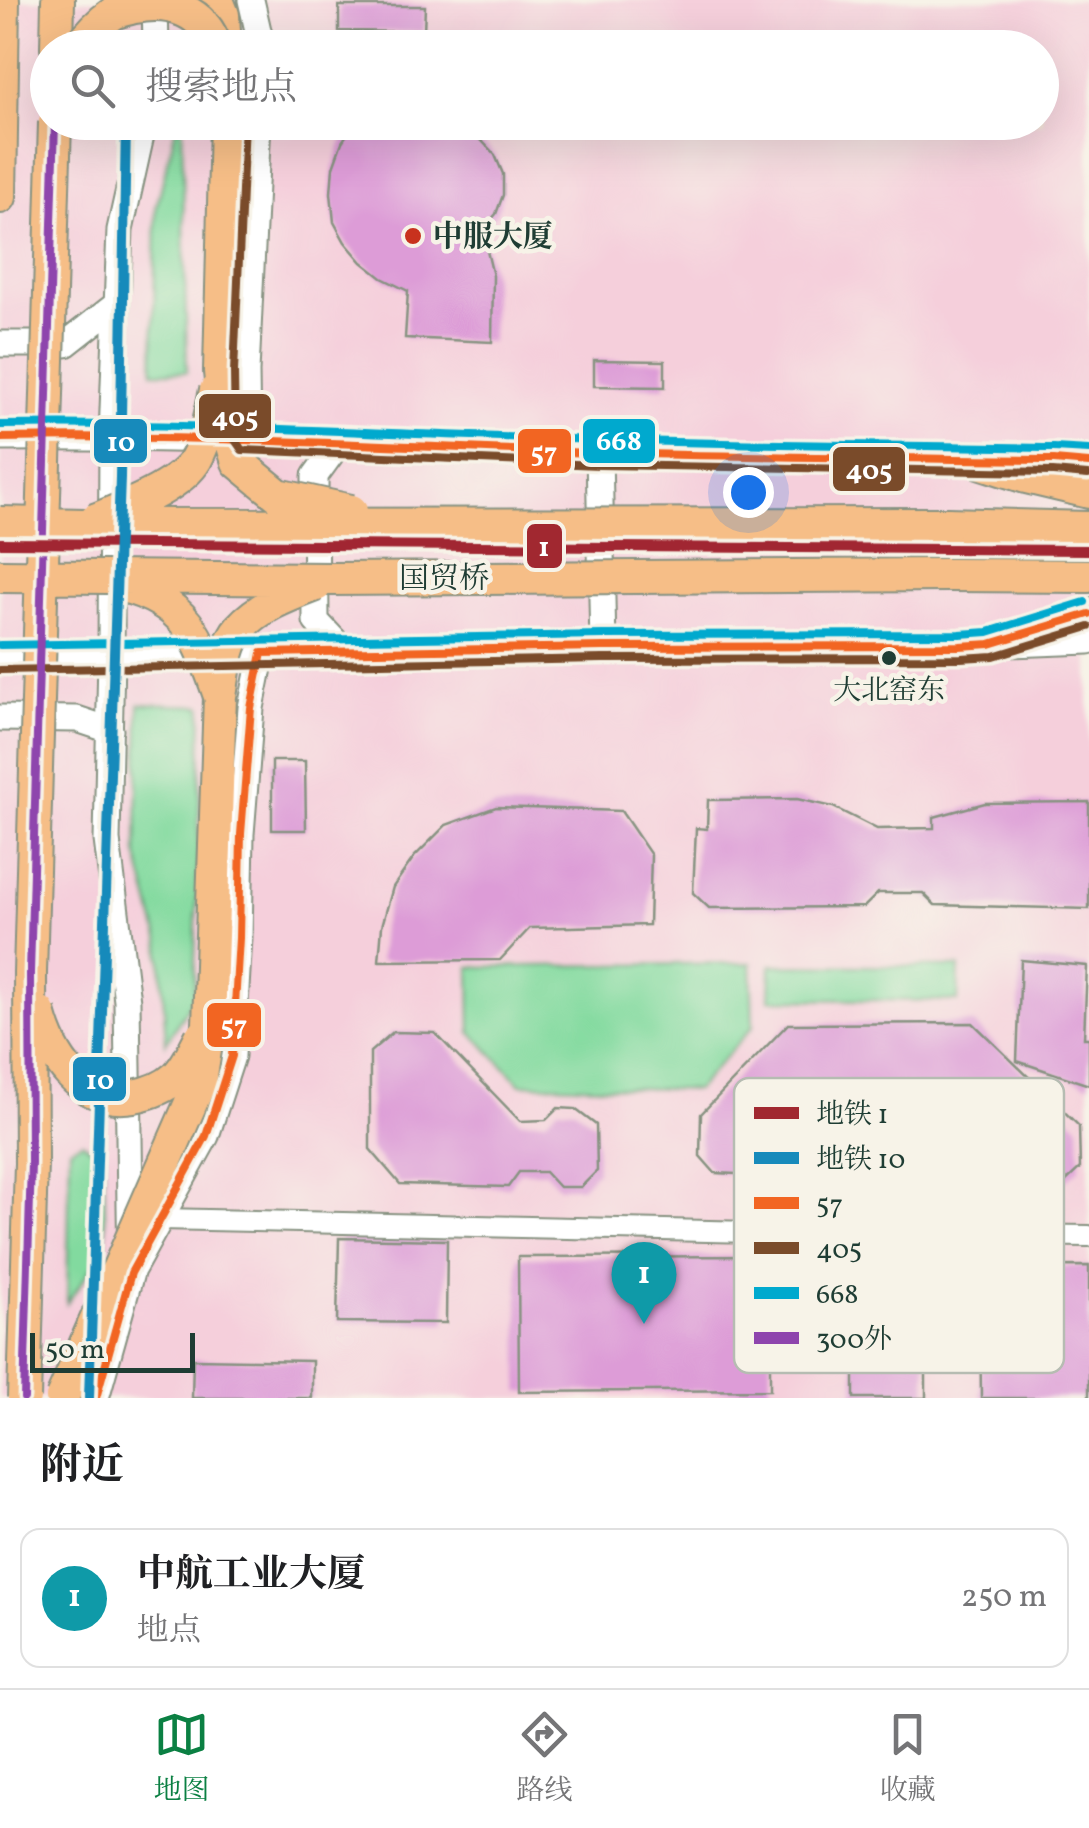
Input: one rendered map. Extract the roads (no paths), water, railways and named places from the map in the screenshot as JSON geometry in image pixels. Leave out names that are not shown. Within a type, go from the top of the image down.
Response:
[{"type":"highway","points":[[0,196],[2,0]]},
{"type":"highway","points":[[57,30],[58,0]]},
{"type":"highway","points":[[217,0],[224,30]]},
{"type":"highway","points":[[93,30],[115,12],[148,3],[168,3],[187,10],[207,30]]},
{"type":"highway","points":[[24,1398],[32,1164],[30,973],[56,140]]},
{"type":"highway","points":[[226,140],[220,371],[224,416],[238,462],[278,496],[413,524]]},
{"type":"highway","points":[[84,525],[144,498],[175,480],[196,460],[210,420],[220,371]]},
{"type":"highway","points":[[970,458],[1026,477],[1087,469]]},
{"type":"highway","name":"国贸桥","points":[[0,524],[947,524],[1089,528]]},
{"type":"highway","name":"国贸桥","points":[[0,576],[1089,576]]},
{"type":"highway","points":[[84,576],[148,592],[174,608],[194,633],[220,696]]},
{"type":"highway","points":[[62,1398],[200,1082],[209,1025],[220,696],[230,647],[239,628],[264,608],[332,579]]},
{"type":"highway","points":[[990,644],[1089,614]]},
{"type":"highway","points":[[30,973],[50,1044],[67,1070],[102,1096],[121,1098],[164,1087],[179,1074],[209,1025]]},
{"type":"street","points":[[155,0],[156,30]]},
{"type":"street","points":[[250,0],[258,30]]},
{"type":"street","points":[[130,1272],[127,1001],[107,840],[112,436],[120,230],[140,140]]},
{"type":"street","points":[[247,439],[246,372],[257,140]]},
{"type":"street","points":[[0,344],[66,344],[117,304]]},
{"type":"street","points":[[0,438],[112,436],[599,454],[970,458]]},
{"type":"street","points":[[339,443],[315,476],[316,620],[344,652]]},
{"type":"street","points":[[599,454],[603,647]]},
{"type":"street","points":[[0,658],[1089,641]]},
{"type":"street","points":[[96,1398],[130,1272],[206,1136],[232,1056],[240,938],[241,834],[251,708],[262,653]]},
{"type":"street","points":[[0,718],[77,718],[110,730]]},
{"type":"street","points":[[160,1219],[734,1232]]},
{"type":"street","points":[[1064,1236],[1089,1236]]},
{"type":"metro line","name":"10","points":[[89,1398],[120,477],[126,140]]},
{"type":"metro line","name":"1","points":[[0,543],[1089,550]]},
{"type":"place","name":"中服大厦","points":[[413,236]]},
{"type":"place","name":"大北窑东","points":[[889,658]]},
{"type":"place","name":"中航工业大厦","points":[[644,1324]]}]
